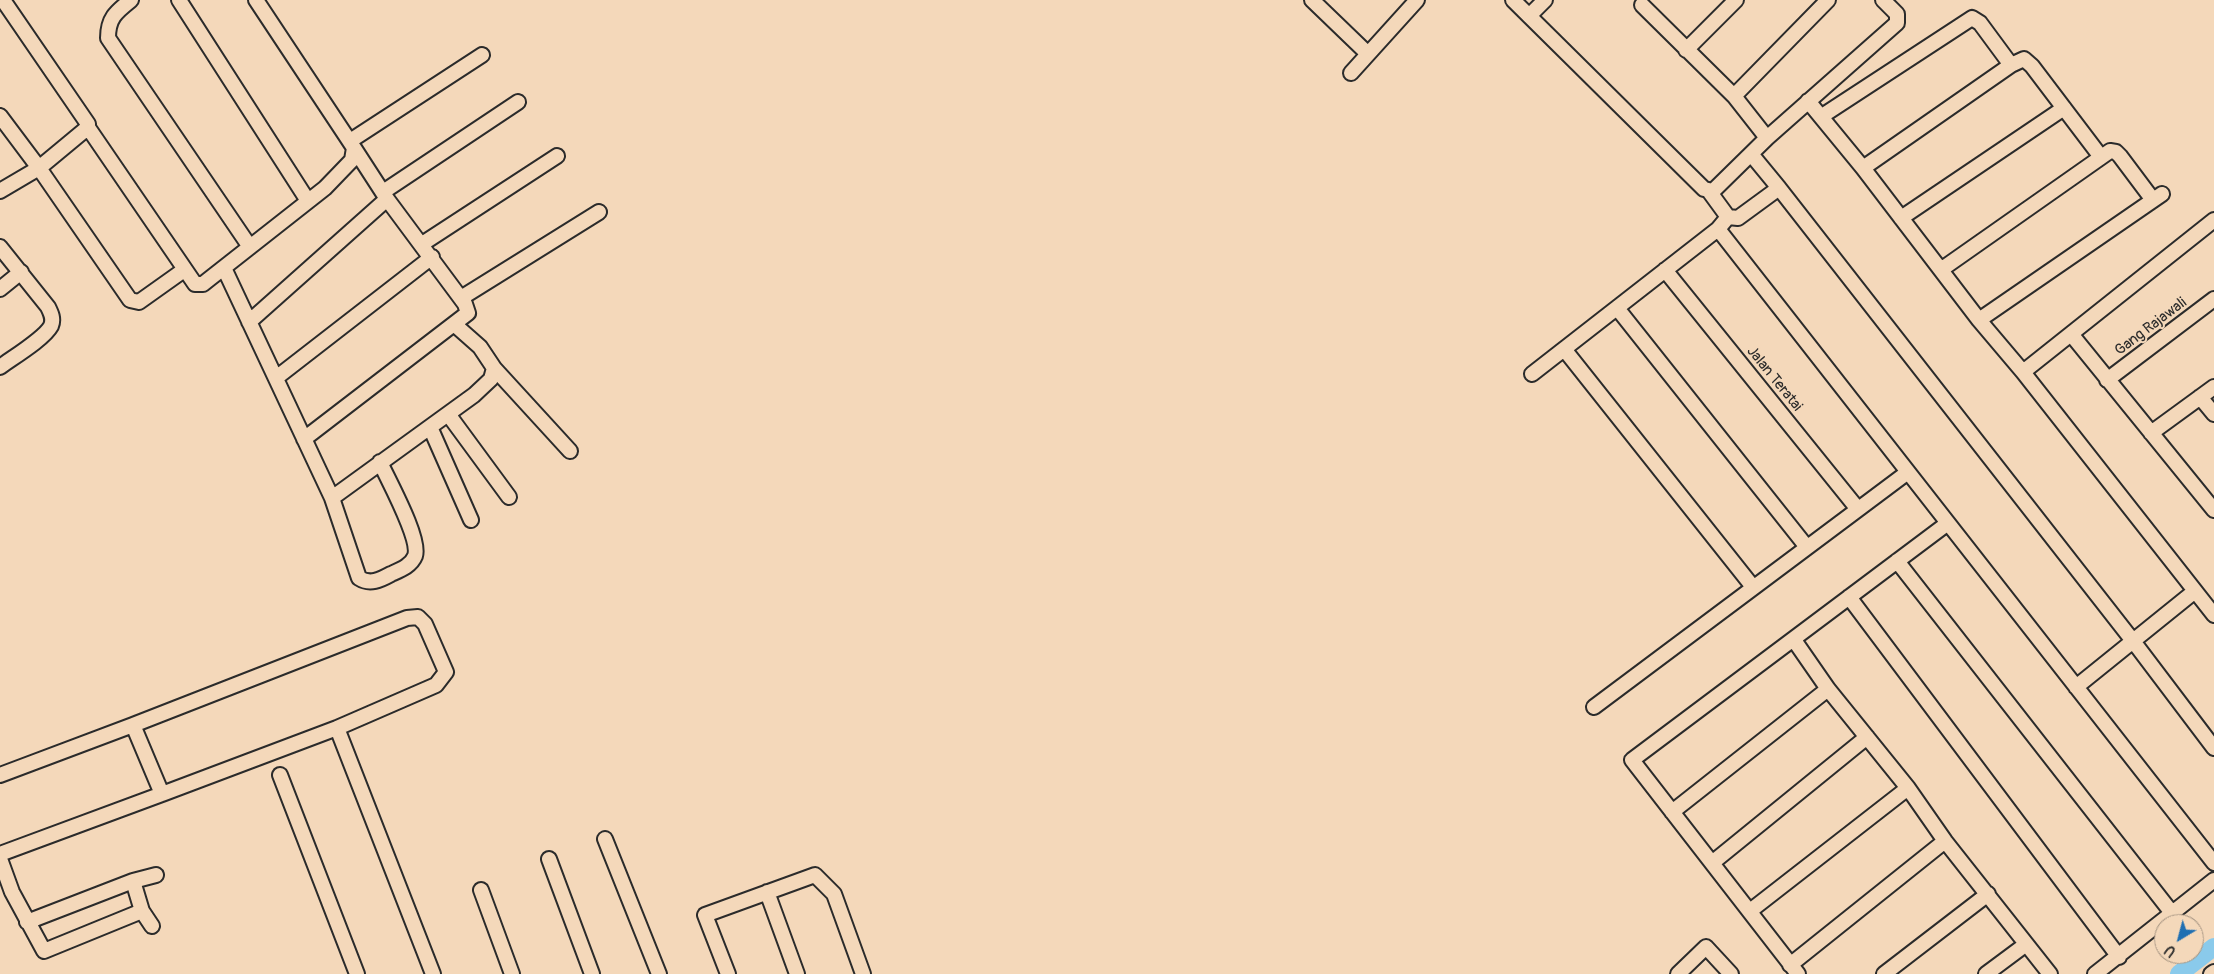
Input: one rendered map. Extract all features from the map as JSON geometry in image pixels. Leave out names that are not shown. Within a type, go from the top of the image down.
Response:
[{"type":"street","points":[[3,0],[86,120],[87,126],[195,284],[202,284],[224,268],[308,201],[352,160],[352,144]]},
{"type":"street","points":[[130,0],[118,11],[108,25],[108,38],[250,247]]},
{"type":"street","points":[[179,0],[308,201]]},
{"type":"street","points":[[256,0],[385,196],[432,257],[461,298],[468,313],[304,440]]},
{"type":"street","points":[[1312,0],[1366,54]]},
{"type":"street","points":[[1513,0],[1709,191],[1728,217],[1738,218],[1779,188]]},
{"type":"street","points":[[1529,16],[1545,0]]},
{"type":"street","points":[[1686,50],[1736,0]]},
{"type":"street","points":[[1734,96],[1828,0]]},
{"type":"street","points":[[1709,191],[1717,189],[1767,138],[1897,23],[1897,14],[1883,0]]},
{"type":"street","points":[[1351,73],[1414,1]]},
{"type":"street","points":[[1642,2],[1686,50],[1734,96],[1767,138]]},
{"type":"street","points":[[1822,116],[1972,18],[1980,23],[2011,65]]},
{"type":"street","points":[[352,144],[482,55]]},
{"type":"street","points":[[1864,168],[2020,60],[2028,61],[2101,157]]},
{"type":"street","points":[[1808,101],[1864,168],[1979,320],[2023,372],[2214,615]]},
{"type":"street","points":[[249,322],[385,196],[518,102]]},
{"type":"street","points":[[1901,218],[2064,108]]},
{"type":"street","points":[[0,116],[39,168],[130,300],[139,302],[184,270]]},
{"type":"street","points":[[0,191],[39,168],[87,126]]},
{"type":"street","points":[[1942,269],[2110,151],[2116,152],[2157,197],[1979,320]]},
{"type":"street","points":[[1751,154],[2133,640],[2214,748]]},
{"type":"street","points":[[422,244],[557,156]]},
{"type":"street","points":[[461,298],[598,212]]},
{"type":"street","points":[[1532,374],[1718,229],[1728,217]]},
{"type":"street","points":[[2023,372],[2214,220]]},
{"type":"street","points":[[1718,229],[2214,863]]},
{"type":"street","points":[[0,247],[48,307],[52,316],[51,326],[44,334],[0,367]]},
{"type":"street","points":[[276,378],[432,257]]},
{"type":"street","points":[[224,268],[332,498],[359,578],[366,583],[381,580],[409,565],[416,555],[415,540],[380,462]]},
{"type":"street","name":"Jalan Teratai","points":[[1665,270],[1857,508]]},
{"type":"street","points":[[0,289],[21,272]]},
{"type":"street","name":"Gang Rajawali","points":[[2107,380],[2214,299]]},
{"type":"street","points":[[1616,308],[1806,546]]},
{"type":"street","points":[[454,324],[480,347],[494,368],[570,451]]},
{"type":"street","points":[[2071,334],[2214,510]]},
{"type":"street","points":[[1564,350],[1753,587]]},
{"type":"street","points":[[332,498],[474,395],[491,379],[494,368]]},
{"type":"street","points":[[2151,433],[2214,387]]},
{"type":"street","points":[[2200,397],[2214,414]]},
{"type":"street","points":[[448,414],[509,497]]},
{"type":"street","points":[[430,427],[471,520]]},
{"type":"street","points":[[1594,707],[1806,546],[1908,472]]},
{"type":"street","points":[[1945,841],[1794,969],[1632,760],[1948,523]]},
{"type":"street","points":[[1897,561],[2172,913]]},
{"type":"street","points":[[2076,687],[2195,591]]},
{"type":"street","points":[[1849,597],[2119,957]]},
{"type":"street","points":[[0,775],[133,726],[407,618],[418,616],[425,624],[446,672],[436,685],[337,728],[0,854]]},
{"type":"street","points":[[1794,640],[1828,689],[1908,788],[1945,841],[1988,894],[2025,945],[2050,974]]},
{"type":"street","points":[[1672,812],[1828,689]]},
{"type":"street","points":[[133,726],[162,794]]},
{"type":"street","points":[[337,728],[433,974]]},
{"type":"street","points":[[1712,863],[1867,737]]},
{"type":"street","points":[[280,775],[357,974]]},
{"type":"street","points":[[1750,911],[1908,788]]},
{"type":"street","points":[[605,839],[660,974]]},
{"type":"street","points":[[0,859],[12,892],[44,951],[142,911]]},
{"type":"street","points":[[549,859],[592,974]]},
{"type":"street","points":[[27,922],[132,881],[156,875]]},
{"type":"street","points":[[728,974],[705,915],[815,875],[834,894],[863,974]]},
{"type":"street","points":[[2095,974],[2119,957],[2214,880]]},
{"type":"street","points":[[132,881],[142,911],[152,926]]},
{"type":"street","points":[[481,890],[512,974]]},
{"type":"street","points":[[767,892],[797,974]]},
{"type":"street","points":[[1884,974],[1988,894]]},
{"type":"street","points":[[1986,974],[2025,945]]},
{"type":"street","points":[[1678,974],[1706,947],[1731,974]]},
{"type":"waterway","points":[[2179,974],[2214,947]]}]
